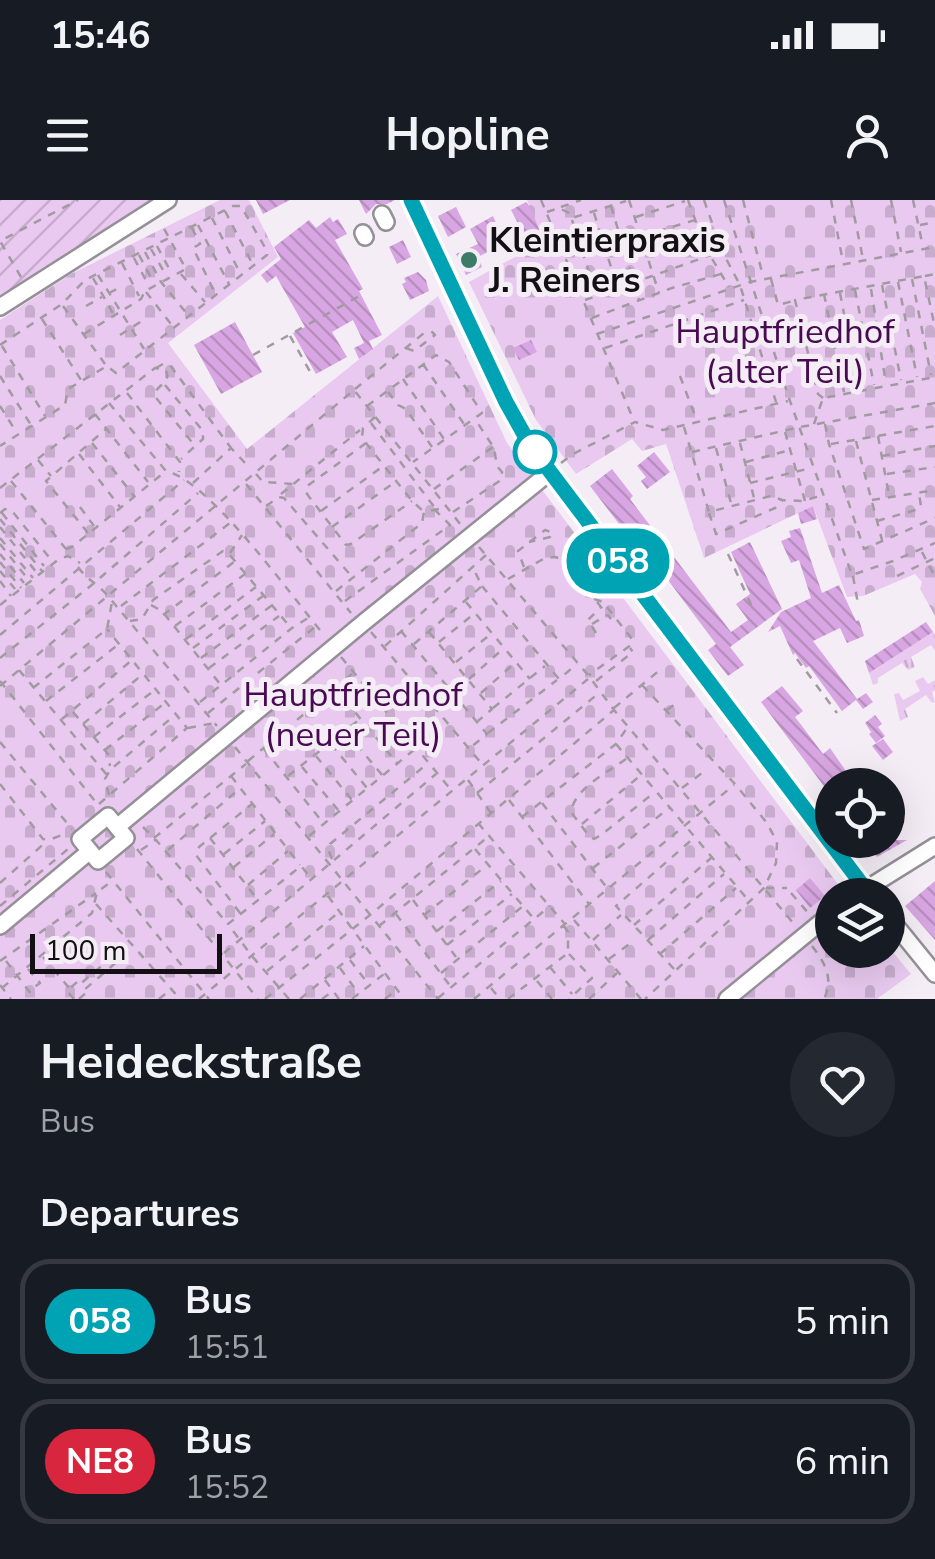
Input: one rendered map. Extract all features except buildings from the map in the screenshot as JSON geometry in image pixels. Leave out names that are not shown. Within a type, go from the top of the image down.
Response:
[{"type":"street","points":[[0,307],[168,200]]},
{"type":"street","points":[[410,200],[530,445],[853,878]]},
{"type":"street","points":[[0,926],[89,850],[122,832],[363,622],[550,472]]},
{"type":"street","points":[[89,850],[108,816],[122,832]]},
{"type":"street","points":[[887,878],[935,846]]},
{"type":"street","points":[[727,999],[815,927]]},
{"type":"street","points":[[905,937],[935,974]]},
{"type":"path","points":[[28,289],[0,242],[78,200]]},
{"type":"path","points":[[541,200],[635,422]]},
{"type":"path","points":[[546,212],[581,200]]},
{"type":"path","points":[[572,218],[629,200],[659,293]]},
{"type":"path","points":[[634,217],[688,200],[710,256],[730,288]]},
{"type":"path","points":[[704,200],[722,251],[740,285],[776,404]]},
{"type":"path","points":[[724,200],[852,574],[858,604]]},
{"type":"path","points":[[743,200],[764,279]]},
{"type":"path","points":[[832,200],[843,264]]},
{"type":"path","points":[[851,200],[863,260]]},
{"type":"path","points":[[891,200],[901,253]]},
{"type":"path","points":[[913,200],[923,249]]},
{"type":"path","points":[[46,417],[0,345],[62,304],[85,280],[233,206],[241,206],[267,251],[267,255],[116,374],[62,304]]},
{"type":"path","points":[[611,206],[640,300]]},
{"type":"path","points":[[560,208],[572,218],[598,296]]},
{"type":"path","points":[[224,210],[253,265]]},
{"type":"path","points":[[594,211],[618,288]]},
{"type":"path","points":[[211,217],[241,275]]},
{"type":"path","points":[[641,237],[695,220]]},
{"type":"path","points":[[918,226],[935,222]]},
{"type":"path","points":[[197,224],[229,284]]},
{"type":"path","points":[[84,334],[141,299],[150,288],[186,269],[162,226]]},
{"type":"path","points":[[191,227],[200,244],[193,248],[216,295]]},
{"type":"path","points":[[647,255],[701,237]]},
{"type":"path","points":[[156,244],[174,276]]},
{"type":"path","points":[[597,334],[750,282],[935,247]]},
{"type":"path","points":[[151,248],[168,279]]},
{"type":"path","points":[[144,250],[161,282],[188,316]]},
{"type":"path","points":[[583,300],[722,251]]},
{"type":"path","points":[[136,255],[174,328]]},
{"type":"path","points":[[122,262],[141,299]]},
{"type":"path","points":[[180,272],[206,303]]},
{"type":"path","points":[[98,274],[145,350]]},
{"type":"path","points":[[591,318],[721,274]]},
{"type":"path","points":[[771,278],[778,305],[935,274]]},
{"type":"path","points":[[924,276],[935,328]]},
{"type":"path","points":[[92,277],[114,316]]},
{"type":"path","points":[[796,300],[818,394],[823,398],[933,377],[912,278]]},
{"type":"path","points":[[898,280],[917,380]]},
{"type":"path","points":[[882,283],[902,383]]},
{"type":"path","points":[[870,286],[886,386]]},
{"type":"path","points":[[86,306],[119,288]]},
{"type":"path","points":[[855,288],[875,388]]},
{"type":"path","points":[[839,291],[859,391]]},
{"type":"path","points":[[253,356],[363,294]]},
{"type":"path","points":[[824,294],[844,394]]},
{"type":"path","points":[[604,349],[744,300]]},
{"type":"path","points":[[42,318],[81,381]]},
{"type":"path","points":[[120,335],[146,319]]},
{"type":"path","points":[[215,723],[187,728],[98,805],[1,684],[354,390],[429,329],[435,335],[414,351],[406,348]]},
{"type":"path","points":[[290,335],[312,377]]},
{"type":"path","points":[[366,406],[436,355],[449,362],[482,413],[412,463]]},
{"type":"path","points":[[0,488],[163,364],[170,365],[247,465]]},
{"type":"path","points":[[424,364],[465,425]]},
{"type":"path","points":[[0,446],[65,405],[68,389],[107,366]]},
{"type":"path","points":[[155,368],[165,369],[168,378],[155,392],[157,400],[195,446]]},
{"type":"path","points":[[0,376],[31,426]]},
{"type":"path","points":[[680,376],[697,422]]},
{"type":"path","points":[[403,379],[445,440]]},
{"type":"path","points":[[164,384],[203,432],[203,439],[180,461],[179,474]]},
{"type":"path","points":[[354,390],[613,710],[804,935],[828,973],[829,988],[824,999]]},
{"type":"path","points":[[126,391],[180,461]]},
{"type":"path","points":[[387,391],[398,405],[406,408],[433,448]]},
{"type":"path","points":[[814,425],[823,398]]},
{"type":"path","points":[[550,472],[573,454],[635,422],[663,430],[790,401]]},
{"type":"path","points":[[692,452],[935,403]]},
{"type":"path","points":[[109,404],[166,470],[179,474],[217,504],[452,791]]},
{"type":"path","points":[[0,406],[18,435]]},
{"type":"path","points":[[95,414],[149,484]]},
{"type":"path","points":[[265,507],[376,417]]},
{"type":"path","points":[[452,513],[501,480],[493,446],[474,418]]},
{"type":"path","points":[[343,603],[450,524],[434,509],[370,422]]},
{"type":"path","points":[[825,423],[864,549],[935,518]]},
{"type":"path","points":[[684,425],[716,534],[774,508],[782,500]]},
{"type":"path","points":[[829,444],[935,426]]},
{"type":"path","points":[[362,428],[366,444],[424,512]]},
{"type":"path","points":[[88,533],[46,481],[106,429]]},
{"type":"path","points":[[784,431],[805,501]]},
{"type":"path","points":[[0,434],[5,442]]},
{"type":"path","points":[[878,436],[890,497]]},
{"type":"path","points":[[856,440],[882,541]]},
{"type":"path","points":[[92,442],[134,496]]},
{"type":"path","points":[[739,442],[754,500]]},
{"type":"path","points":[[366,444],[306,487],[307,494],[346,545],[412,501]]},
{"type":"path","points":[[433,490],[493,446]]},
{"type":"path","points":[[882,456],[935,446]]},
{"type":"path","points":[[716,447],[732,506]]},
{"type":"path","points":[[192,484],[231,448]]},
{"type":"path","points":[[744,462],[790,450]]},
{"type":"path","points":[[78,453],[120,507]]},
{"type":"path","points":[[37,459],[52,476]]},
{"type":"path","points":[[321,511],[384,466]]},
{"type":"path","points":[[750,483],[814,467]]},
{"type":"path","points":[[885,474],[935,467]]},
{"type":"path","points":[[66,549],[166,470]]},
{"type":"path","points":[[255,473],[264,482],[294,484]]},
{"type":"path","points":[[0,635],[186,479]]},
{"type":"path","points":[[10,480],[80,566],[86,579],[108,595],[330,861],[437,999],[550,906]]},
{"type":"path","points":[[244,482],[483,765]]},
{"type":"path","points":[[332,526],[396,482]]},
{"type":"path","points":[[871,500],[935,490]]},
{"type":"path","points":[[0,658],[200,491]]},
{"type":"path","points":[[877,521],[920,509],[918,492]]},
{"type":"path","points":[[709,512],[771,496],[805,501],[824,495]]},
{"type":"path","points":[[276,498],[284,498],[353,578]]},
{"type":"path","points":[[80,507],[96,528]]},
{"type":"path","points":[[424,512],[447,507]]},
{"type":"path","points":[[42,571],[0,515],[5,509],[12,511],[53,563]]},
{"type":"path","points":[[334,592],[422,523],[424,512]]},
{"type":"path","points":[[118,608],[231,522]]},
{"type":"path","points":[[0,527],[20,543],[42,571]]},
{"type":"path","points":[[3,556],[30,534]]},
{"type":"path","points":[[229,554],[242,536]]},
{"type":"path","points":[[0,538],[3,556],[25,584]]},
{"type":"path","points":[[525,569],[518,551],[529,542]]},
{"type":"path","points":[[852,574],[935,543]]},
{"type":"path","points":[[0,544],[3,556],[25,584]]},
{"type":"path","points":[[920,549],[935,577]]},
{"type":"path","points":[[129,621],[142,619],[153,600],[220,552],[229,554],[291,628]]},
{"type":"path","points":[[728,554],[754,611]]},
{"type":"path","points":[[384,647],[486,555]]},
{"type":"path","points":[[0,604],[68,556]]},
{"type":"path","points":[[199,999],[629,646],[632,638],[603,602],[589,597],[562,559],[545,558],[506,579]]},
{"type":"path","points":[[897,576],[935,558]]},
{"type":"path","points":[[164,615],[235,561]]},
{"type":"path","points":[[478,562],[476,574],[482,586],[559,678]]},
{"type":"path","points":[[0,571],[25,584]]},
{"type":"path","points":[[174,627],[245,574]]},
{"type":"path","points":[[0,582],[12,596]]},
{"type":"path","points":[[185,640],[256,586]]},
{"type":"path","points":[[413,646],[482,586]]},
{"type":"path","points":[[0,592],[6,600]]},
{"type":"path","points":[[192,649],[264,596]]},
{"type":"path","points":[[465,600],[530,679]]},
{"type":"path","points":[[33,688],[107,629],[112,601]]},
{"type":"path","points":[[591,625],[609,617],[596,601]]},
{"type":"path","points":[[151,605],[164,615],[220,685]]},
{"type":"path","points":[[200,659],[272,605]]},
{"type":"path","points":[[596,633],[588,620],[601,608]]},
{"type":"path","points":[[438,642],[475,612]]},
{"type":"path","points":[[208,669],[280,615]]},
{"type":"path","points":[[198,703],[309,617]]},
{"type":"path","points":[[208,714],[316,626]]},
{"type":"path","points":[[107,629],[187,728]]},
{"type":"path","points":[[402,631],[487,734]]},
{"type":"path","points":[[430,632],[492,709]]},
{"type":"path","points":[[454,663],[492,633]]},
{"type":"path","points":[[45,702],[120,643]]},
{"type":"path","points":[[594,682],[633,652],[629,646]]},
{"type":"path","points":[[468,680],[504,648]]},
{"type":"path","points":[[797,659],[837,713]]},
{"type":"path","points":[[61,720],[133,660]]},
{"type":"path","points":[[480,694],[516,662]]},
{"type":"path","points":[[469,749],[578,663]]},
{"type":"path","points":[[477,722],[547,664]]},
{"type":"path","points":[[265,999],[661,669]]},
{"type":"path","points":[[18,670],[107,775]]},
{"type":"path","points":[[139,851],[354,672]]},
{"type":"path","points":[[83,724],[144,674]]},
{"type":"path","points":[[572,917],[643,999],[764,888],[776,863],[777,842],[767,823],[642,686]]},
{"type":"path","points":[[94,737],[156,688]]},
{"type":"path","points":[[336,688],[398,764]]},
{"type":"path","points":[[477,793],[600,692]]},
{"type":"path","points":[[666,711],[679,701]]},
{"type":"path","points":[[105,750],[166,702]]},
{"type":"path","points":[[72,711],[105,750],[110,770]]},
{"type":"path","points":[[109,795],[105,779],[110,770],[176,714]]},
{"type":"path","points":[[287,777],[361,719]]},
{"type":"path","points":[[522,817],[616,744],[628,727]]},
{"type":"path","points":[[346,731],[382,776]]},
{"type":"path","points":[[0,742],[74,831],[48,840],[0,883]]},
{"type":"path","points":[[330,743],[368,788]]},
{"type":"path","points":[[616,744],[750,902]]},
{"type":"path","points":[[264,748],[324,824]]},
{"type":"path","points":[[308,837],[416,748]]},
{"type":"path","points":[[315,755],[352,801]]},
{"type":"path","points":[[628,758],[579,794],[571,812],[580,825],[594,839],[656,791]]},
{"type":"path","points":[[330,861],[330,844],[428,763]]},
{"type":"path","points":[[301,766],[339,812]]},
{"type":"path","points":[[680,790],[702,773]]},
{"type":"path","points":[[223,954],[437,774]]},
{"type":"path","points":[[580,825],[642,774]]},
{"type":"path","points":[[231,776],[311,878]]},
{"type":"path","points":[[467,778],[491,813]]},
{"type":"path","points":[[0,784],[48,840]]},
{"type":"path","points":[[474,999],[735,784]]},
{"type":"path","points":[[167,851],[240,788]]},
{"type":"path","points":[[508,798],[589,904]]},
{"type":"path","points":[[541,802],[607,889]]},
{"type":"path","points":[[241,914],[196,855],[199,847],[252,804]]},
{"type":"path","points":[[592,869],[670,807]]},
{"type":"path","points":[[223,855],[265,820]]},
{"type":"path","points":[[478,823],[564,924],[568,953],[592,978],[569,999]]},
{"type":"path","points":[[141,825],[290,999]]},
{"type":"path","points":[[122,832],[258,999]]},
{"type":"path","points":[[233,868],[275,833]]},
{"type":"path","points":[[379,926],[489,836]]},
{"type":"path","points":[[675,970],[616,906],[695,836]]},
{"type":"path","points":[[210,838],[258,900]]},
{"type":"path","points":[[474,848],[534,920]]},
{"type":"path","points":[[0,906],[89,850],[210,999]]},
{"type":"path","points":[[247,886],[289,850]]},
{"type":"path","points":[[634,925],[712,857]]},
{"type":"path","points":[[424,914],[488,865]]},
{"type":"path","points":[[228,924],[301,866]]},
{"type":"path","points":[[648,940],[725,873]]},
{"type":"path","points":[[35,999],[2,960],[112,881]]},
{"type":"path","points":[[437,931],[501,881]]},
{"type":"path","points":[[660,954],[737,887]]},
{"type":"path","points":[[764,888],[786,888]]},
{"type":"path","points":[[11,999],[1,987],[92,913],[98,892]]},
{"type":"path","points":[[791,893],[815,920]]},
{"type":"path","points":[[326,894],[404,999]]},
{"type":"path","points":[[447,945],[512,894]]},
{"type":"path","points":[[412,898],[458,959]]},
{"type":"path","points":[[95,903],[180,999]]},
{"type":"path","points":[[441,973],[523,906]]},
{"type":"path","points":[[266,972],[339,912]]},
{"type":"path","points":[[395,912],[452,987]]},
{"type":"path","points":[[592,941],[624,914]]},
{"type":"path","points":[[130,942],[67,991],[80,998],[87,992],[84,990],[134,948]]},
{"type":"path","points":[[608,960],[632,942]]},
{"type":"path","points":[[300,999],[364,946]]},
{"type":"path","points":[[508,999],[568,953]]},
{"type":"path","points":[[42,956],[70,989]]},
{"type":"path","points":[[349,958],[369,986]]},
{"type":"path","points":[[339,967],[359,994]]},
{"type":"path","points":[[550,967],[574,995]]},
{"type":"path","points":[[28,968],[40,983],[29,992]]},
{"type":"path","points":[[589,999],[618,972]]},
{"type":"path","points":[[352,999],[385,973]]},
{"type":"path","points":[[535,978],[552,999]]},
{"type":"path","points":[[324,979],[339,999]]},
{"type":"path","points":[[490,986],[500,999]]},
{"type":"path","points":[[159,999],[171,989]]},
{"type":"path","points":[[322,999],[333,990]]},
{"type":"path","points":[[385,999],[397,990]]},
{"type":"path","points":[[518,991],[525,999]]},
{"type":"green space","points":[[0,200],[159,200],[0,301]]},
{"type":"green space","name":"Hauptfriedhof (neuer Teil)","points":[[220,200],[249,200],[278,257],[168,343],[247,449],[438,296],[507,443],[833,878],[815,878],[815,968],[905,967],[911,974],[877,999],[0,999],[0,320],[71,274]]},
{"type":"green space","name":"Hauptfriedhof (alter Teil)","points":[[527,200],[935,200],[935,616],[915,574],[863,596],[847,597],[813,506],[704,558],[666,444],[642,451],[632,439],[576,474],[536,420],[469,282],[544,241]]},
{"type":"green space","points":[[933,632],[935,651],[931,645],[911,657],[915,667],[908,670],[902,663],[873,685],[869,673]]},
{"type":"green space","points":[[923,677],[928,684],[935,680],[935,703],[926,695],[905,709],[908,717],[900,721],[894,694],[899,693],[903,700],[920,691],[915,681]]},
{"type":"bus line","name":"058","points":[[411,200],[530,445],[857,878]]},
{"type":"place","name":"Kleintierpraxis J. Reiners","points":[[469,260]]}]
